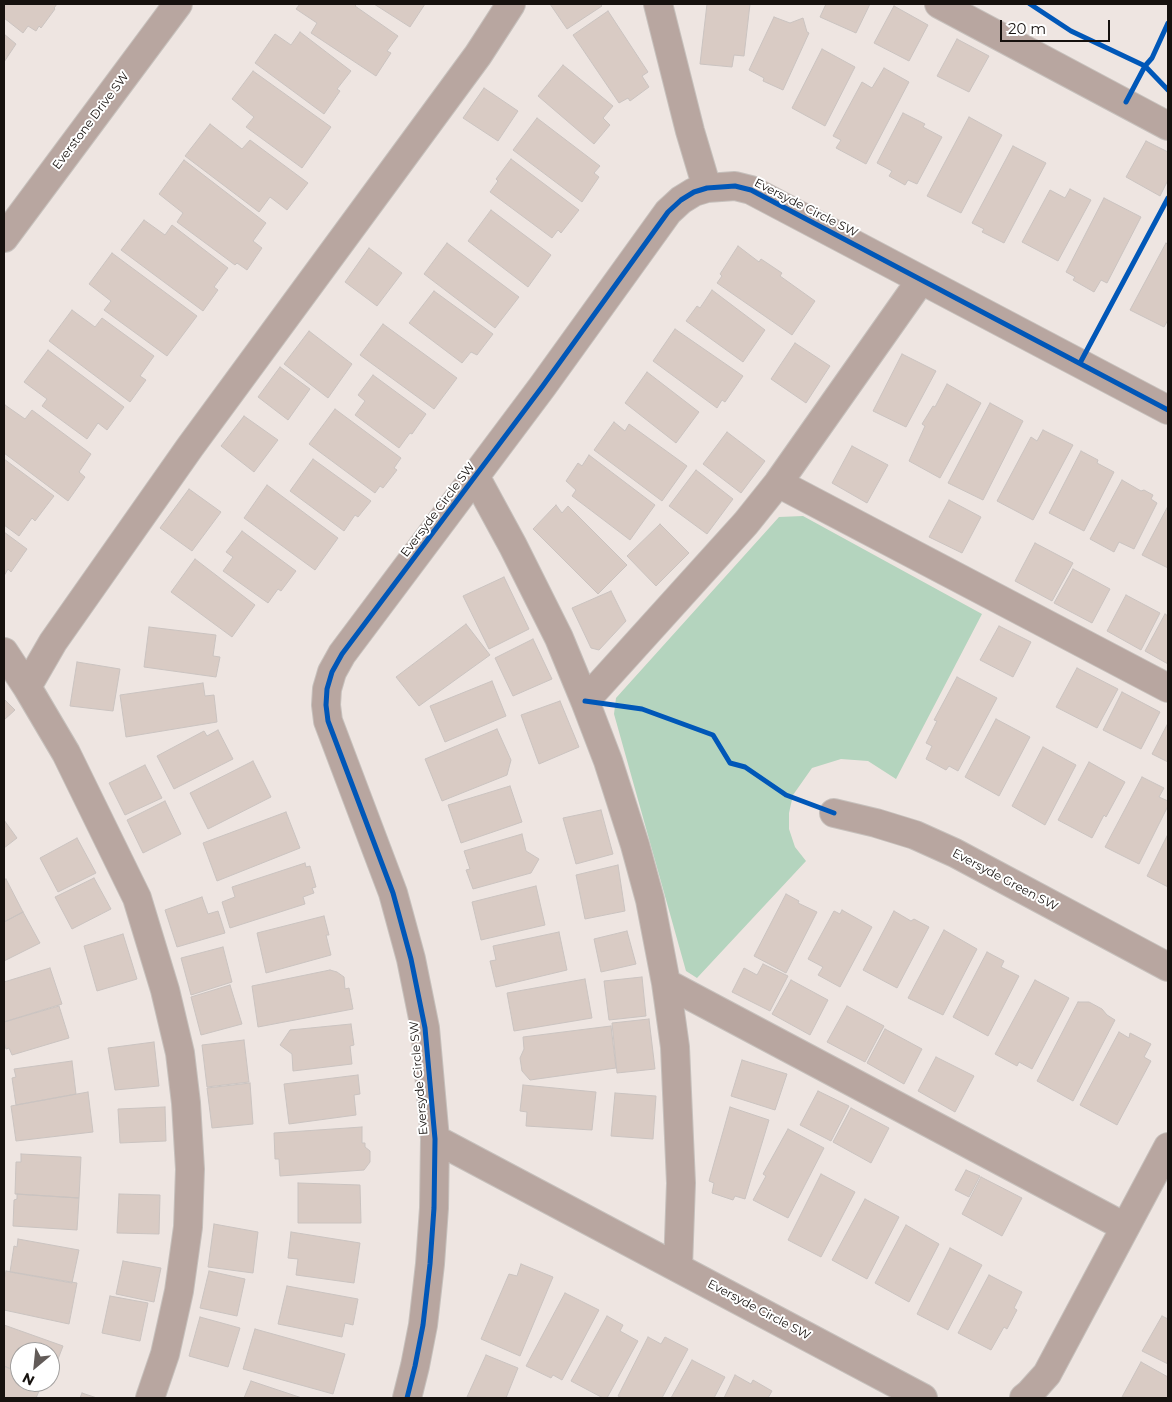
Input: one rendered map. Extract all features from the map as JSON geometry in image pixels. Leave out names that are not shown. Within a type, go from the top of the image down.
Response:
[{"type":"street","name":"Everstone Drive SW","points":[[4,238],[178,4]]},
{"type":"street","points":[[27,687],[53,642],[190,447],[478,55],[511,4]]},
{"type":"street","points":[[658,4],[690,131],[707,188]]},
{"type":"street","points":[[939,4],[1168,126]]},
{"type":"street","name":"Eversyde Circle SW","points":[[406,1398],[415,1366],[423,1325],[434,1208],[434,1139],[426,1028],[411,959],[393,893],[328,721],[326,705],[328,689],[332,672],[342,654],[542,387],[668,212],[688,196],[707,188],[735,186],[751,190],[1168,410]]},
{"type":"street","points":[[585,701],[746,523],[778,483],[922,280]]},
{"type":"street","points":[[475,476],[514,546],[554,629],[585,701],[608,761],[635,845],[650,900],[666,983],[675,1047],[681,1183],[678,1267]]},
{"type":"street","points":[[778,483],[1168,688]]},
{"type":"street","points":[[4,652],[66,753],[137,898],[165,990],[180,1053],[186,1102],[190,1169],[188,1227],[179,1291],[165,1354],[150,1398]]},
{"type":"street","name":"Eversyde Green SW","points":[[834,813],[915,835],[955,853],[1168,967]]},
{"type":"street","points":[[666,983],[1126,1227]]},
{"type":"street","name":"Eversyde Circle SW","points":[[434,1139],[923,1398]]},
{"type":"street","points":[[1024,1398],[1047,1374],[1168,1147]]},
{"type":"green space","points":[[803,516],[982,614],[896,779],[868,761],[841,759],[812,768],[793,795],[789,813],[789,829],[795,847],[806,861],[697,978],[686,971],[614,714],[616,698],[779,517]]},
{"type":"building","points":[[4,4],[57,4],[41,28],[39,26],[36,31],[28,26],[23,33],[4,18]]},
{"type":"building","points":[[300,4],[357,4],[355,6],[398,36],[387,51],[391,53],[376,76],[311,33],[317,23],[296,9]]},
{"type":"building","points":[[374,4],[425,4],[410,27]]},
{"type":"building","points":[[550,4],[600,4],[602,6],[567,29]]},
{"type":"building","points":[[707,4],[750,4],[744,56],[734,55],[732,67],[700,64]]},
{"type":"building","points":[[826,4],[870,4],[856,33],[820,17]]},
{"type":"building","points":[[894,6],[928,25],[909,61],[874,43]]},
{"type":"building","points":[[608,11],[648,72],[642,76],[649,87],[630,101],[628,98],[619,103],[573,35]]},
{"type":"building","points":[[774,17],[790,23],[803,18],[809,33],[783,90],[763,81],[764,78],[749,70]]},
{"type":"building","points":[[300,32],[351,71],[337,89],[340,91],[324,114],[255,63],[275,34],[291,45]]},
{"type":"building","points":[[4,34],[16,44],[4,62]]},
{"type":"building","points":[[957,39],[989,56],[969,92],[937,76]]},
{"type":"building","points":[[822,49],[855,67],[825,126],[792,108]]},
{"type":"building","points":[[563,65],[613,106],[603,118],[610,125],[594,144],[538,96]]},
{"type":"building","points":[[884,68],[909,82],[866,164],[836,148],[841,140],[833,136],[862,82],[872,88]]},
{"type":"building","points":[[253,71],[331,127],[302,168],[246,127],[254,117],[232,99]]},
{"type":"building","points":[[484,88],[518,111],[498,141],[463,118]]},
{"type":"building","points":[[903,113],[925,124],[923,127],[942,137],[917,184],[908,180],[905,185],[889,176],[892,171],[877,163]]},
{"type":"building","points":[[969,117],[1002,135],[961,213],[927,196]]},
{"type":"building","points":[[537,118],[600,166],[594,173],[599,177],[582,202],[513,150]]},
{"type":"building","points":[[210,124],[242,149],[250,140],[308,183],[287,210],[270,197],[259,212],[185,156]]},
{"type":"building","points":[[1146,141],[1168,152],[1168,180],[1160,196],[1126,177]]},
{"type":"building","points":[[1013,146],[1046,163],[1004,243],[982,232],[984,229],[972,223]]},
{"type":"building","points":[[511,159],[579,210],[561,233],[558,230],[552,238],[490,192],[498,181],[496,179]]},
{"type":"building","points":[[184,160],[266,223],[253,241],[262,248],[247,270],[237,263],[235,265],[177,222],[183,213],[159,194]]},
{"type":"building","points":[[1070,189],[1091,200],[1058,261],[1022,242],[1050,190],[1065,198]]},
{"type":"building","points":[[1104,198],[1141,217],[1107,283],[1101,280],[1094,292],[1073,280],[1075,277],[1066,272]]},
{"type":"building","points":[[491,210],[551,255],[528,287],[468,241]]},
{"type":"building","points":[[144,220],[165,235],[172,225],[228,268],[214,287],[218,290],[203,311],[121,250]]},
{"type":"building","points":[[447,243],[519,297],[495,328],[424,274]]},
{"type":"building","points":[[1166,243],[1168,245],[1168,320],[1164,327],[1130,310]]},
{"type":"building","points":[[738,246],[759,262],[761,259],[782,273],[780,276],[815,301],[792,335],[717,283],[722,276],[720,274]]},
{"type":"building","points":[[369,248],[402,273],[377,306],[345,282]]},
{"type":"building","points":[[112,253],[197,316],[167,356],[104,310],[111,301],[89,284]]},
{"type":"building","points":[[712,290],[765,330],[743,362],[686,321],[697,306],[700,308]]},
{"type":"building","points":[[434,291],[493,334],[477,355],[471,352],[462,363],[409,323]]},
{"type":"building","points":[[72,310],[95,327],[102,318],[154,356],[140,376],[146,380],[130,402],[49,341]]},
{"type":"building","points":[[383,324],[457,378],[434,409],[360,355]]},
{"type":"building","points":[[675,329],[743,376],[725,402],[722,400],[717,408],[653,361]]},
{"type":"building","points":[[309,331],[352,364],[328,398],[284,364]]},
{"type":"building","points":[[795,343],[830,366],[806,403],[771,379]]},
{"type":"building","points":[[48,350],[124,407],[107,430],[98,423],[87,439],[42,406],[47,399],[24,382]]},
{"type":"building","points":[[902,354],[936,371],[906,427],[873,411]]},
{"type":"building","points":[[280,367],[310,389],[288,420],[258,397]]},
{"type":"building","points":[[647,372],[699,412],[676,443],[625,403]]},
{"type":"building","points":[[373,375],[426,414],[399,448],[355,415],[365,401],[358,395]]},
{"type":"building","points":[[947,384],[981,403],[940,478],[909,461],[925,426],[922,424],[933,406],[935,407]]},
{"type":"building","points":[[990,403],[1023,421],[983,500],[948,483]]},
{"type":"building","points":[[5,405],[25,419],[32,410],[91,454],[79,472],[85,477],[68,501],[4,453]]},
{"type":"building","points":[[335,409],[401,458],[394,468],[397,470],[383,488],[380,486],[375,493],[309,444]]},
{"type":"building","points":[[244,416],[278,440],[254,472],[221,446]]},
{"type":"building","points":[[614,422],[625,431],[629,424],[687,466],[662,501],[594,450]]},
{"type":"building","points":[[1043,430],[1073,445],[1033,520],[997,501],[1031,437],[1037,441]]},
{"type":"building","points":[[727,432],[765,461],[741,493],[703,464]]},
{"type":"building","points":[[852,446],[888,465],[867,503],[832,483]]},
{"type":"building","points":[[1081,451],[1098,460],[1097,463],[1114,472],[1084,531],[1049,513]]},
{"type":"building","points":[[589,455],[655,505],[630,540],[572,496],[576,490],[566,481],[578,463],[582,466]]},
{"type":"building","points":[[4,459],[54,496],[35,521],[32,518],[19,536],[4,525]]},
{"type":"building","points":[[313,459],[371,501],[358,517],[355,515],[344,531],[290,491]]},
{"type":"building","points":[[696,470],[733,499],[707,534],[669,506]]},
{"type":"building","points":[[1122,480],[1141,491],[1144,490],[1153,495],[1151,499],[1157,503],[1134,549],[1119,542],[1114,552],[1090,539]]},
{"type":"building","points":[[267,485],[338,538],[315,570],[244,518]]},
{"type":"building","points":[[189,489],[221,512],[192,551],[160,528]]},
{"type":"building","points":[[949,500],[981,517],[962,553],[929,537]]},
{"type":"building","points":[[556,505],[562,513],[568,506],[627,565],[598,594],[533,529]]},
{"type":"building","points":[[1168,506],[1168,568],[1142,555]]},
{"type":"building","points":[[660,524],[689,553],[656,586],[627,556]]},
{"type":"building","points":[[242,531],[296,571],[281,591],[278,589],[268,603],[223,571],[233,557],[226,552]]},
{"type":"building","points":[[4,532],[27,549],[11,572],[8,569],[4,576]]},
{"type":"building","points":[[1035,543],[1073,563],[1052,601],[1015,581]]},
{"type":"building","points":[[195,559],[255,605],[232,637],[171,592]]},
{"type":"building","points":[[1073,569],[1110,589],[1092,623],[1054,603]]},
{"type":"building","points":[[504,577],[529,629],[489,649],[463,596]]},
{"type":"building","points":[[611,591],[626,621],[599,650],[591,648],[572,608]]},
{"type":"building","points":[[1126,595],[1160,613],[1141,650],[1107,631]]},
{"type":"building","points":[[1165,614],[1168,616],[1168,664],[1145,651]]},
{"type":"building","points":[[466,624],[490,655],[419,706],[396,677]]},
{"type":"building","points":[[999,626],[1031,642],[1013,677],[980,660]]},
{"type":"building","points":[[149,627],[216,635],[213,656],[220,657],[216,677],[144,667]]},
{"type":"building","points":[[533,639],[552,679],[513,696],[495,658]]},
{"type":"building","points":[[77,662],[120,669],[113,711],[70,706]]},
{"type":"building","points":[[1077,668],[1118,689],[1097,728],[1056,707]]},
{"type":"building","points":[[957,677],[997,698],[958,771],[949,766],[946,770],[926,759],[932,746],[926,743],[937,721],[934,720]]},
{"type":"building","points":[[492,681],[506,716],[445,742],[430,706]]},
{"type":"building","points":[[203,683],[205,696],[214,695],[217,722],[126,737],[120,695]]},
{"type":"building","points":[[1122,692],[1160,712],[1141,749],[1103,730]]},
{"type":"building","points":[[4,699],[15,710],[4,720]]},
{"type":"building","points":[[560,701],[579,747],[539,764],[521,715]]},
{"type":"building","points":[[996,719],[1030,737],[999,796],[965,777]]},
{"type":"building","points":[[1168,723],[1168,762],[1152,754]]},
{"type":"building","points":[[497,729],[511,760],[507,775],[442,801],[425,759]]},
{"type":"building","points":[[218,730],[233,759],[174,789],[157,756],[204,731],[207,736]]},
{"type":"building","points":[[1043,747],[1076,765],[1045,825],[1012,806]]},
{"type":"building","points":[[253,761],[271,797],[208,829],[190,793]]},
{"type":"building","points":[[1089,762],[1125,782],[1092,838],[1058,820]]},
{"type":"building","points":[[145,765],[162,798],[125,815],[109,783]]},
{"type":"building","points":[[1142,777],[1164,788],[1159,797],[1168,801],[1168,806],[1139,864],[1105,847]]},
{"type":"building","points":[[510,786],[522,822],[461,843],[448,805]]},
{"type":"building","points":[[165,801],[181,834],[143,853],[127,820]]},
{"type":"building","points":[[601,810],[613,854],[576,864],[563,818]]},
{"type":"building","points":[[286,812],[300,848],[217,881],[203,843]]},
{"type":"building","points":[[4,820],[17,838],[4,848]]},
{"type":"building","points":[[522,834],[526,851],[539,859],[531,873],[473,889],[466,870],[470,869],[464,851]]},
{"type":"building","points":[[1168,834],[1168,887],[1147,876]]},
{"type":"building","points":[[77,838],[96,873],[58,892],[40,858]]},
{"type":"building","points":[[305,863],[306,867],[310,866],[316,887],[312,888],[314,893],[303,897],[305,904],[230,928],[222,902],[235,897],[232,887]]},
{"type":"building","points":[[618,865],[625,911],[585,919],[576,875]]},
{"type":"building","points":[[94,878],[111,909],[72,929],[55,897]]},
{"type":"building","points":[[6,879],[23,912],[4,922],[4,880]]},
{"type":"building","points":[[536,886],[545,925],[481,940],[472,902]]},
{"type":"building","points":[[786,894],[799,901],[798,903],[817,912],[786,973],[754,956]]},
{"type":"building","points":[[202,897],[208,914],[218,911],[225,933],[177,947],[165,910]]},
{"type":"building","points":[[842,910],[872,927],[840,987],[818,975],[823,967],[808,959],[834,911],[840,914]]},
{"type":"building","points":[[894,911],[911,921],[914,919],[929,927],[897,988],[863,970]]},
{"type":"building","points":[[23,912],[40,943],[4,961],[4,922]]},
{"type":"building","points":[[324,916],[329,935],[326,935],[331,955],[266,973],[257,933]]},
{"type":"building","points":[[944,930],[977,949],[943,1015],[908,998]]},
{"type":"building","points":[[627,931],[636,964],[601,972],[594,939]]},
{"type":"building","points":[[559,932],[567,970],[496,987],[490,961],[496,960],[493,946]]},
{"type":"building","points":[[123,934],[137,979],[97,991],[84,946]]},
{"type":"building","points":[[223,947],[232,982],[191,995],[181,958]]},
{"type":"building","points":[[987,952],[1004,961],[1001,967],[1019,976],[988,1036],[953,1017]]},
{"type":"building","points":[[763,964],[788,976],[770,1011],[732,992],[744,968],[757,975]]},
{"type":"building","points":[[50,968],[62,1004],[4,1022],[4,982]]},
{"type":"building","points":[[330,970],[344,977],[345,989],[349,988],[353,1009],[258,1027],[252,986]]},
{"type":"building","points":[[642,977],[646,1016],[609,1020],[604,981]]},
{"type":"building","points":[[585,979],[592,1018],[514,1031],[507,993]]},
{"type":"building","points":[[791,980],[828,1000],[810,1035],[772,1014]]},
{"type":"building","points":[[1035,980],[1069,998],[1032,1069],[1019,1062],[1017,1066],[995,1054]]},
{"type":"building","points":[[230,985],[242,1024],[201,1035],[191,997]]},
{"type":"building","points":[[1078,1002],[1089,1002],[1102,1009],[1115,1020],[1073,1101],[1037,1081]]},
{"type":"building","points":[[59,1006],[69,1038],[12,1055],[9,1048],[6,1049],[4,1022]]},
{"type":"building","points":[[847,1006],[884,1026],[865,1062],[827,1042]]},
{"type":"building","points":[[649,1019],[655,1069],[617,1073],[612,1023]]},
{"type":"building","points":[[351,1024],[354,1045],[350,1046],[352,1064],[293,1071],[292,1054],[280,1045],[290,1030]]},
{"type":"building","points":[[611,1026],[616,1068],[530,1080],[522,1071],[520,1058],[524,1049],[523,1037]]},
{"type":"building","points":[[885,1029],[922,1049],[904,1084],[867,1063]]},
{"type":"building","points":[[1119,1032],[1129,1038],[1130,1033],[1151,1044],[1144,1057],[1151,1061],[1117,1125],[1080,1105]]},
{"type":"building","points":[[244,1040],[249,1082],[207,1087],[202,1045]]},
{"type":"building","points":[[154,1042],[159,1086],[115,1090],[108,1048]]},
{"type":"building","points":[[936,1057],[974,1076],[955,1112],[918,1091]]},
{"type":"building","points":[[742,1060],[787,1074],[775,1110],[731,1096]]},
{"type":"building","points":[[72,1061],[76,1094],[16,1105],[12,1078],[16,1077],[14,1069]]},
{"type":"building","points":[[358,1075],[360,1094],[354,1095],[356,1115],[289,1124],[284,1084]]},
{"type":"building","points":[[250,1083],[253,1124],[212,1128],[207,1088]]},
{"type":"building","points":[[523,1085],[596,1092],[592,1130],[526,1126],[527,1112],[520,1111]]},
{"type":"building","points":[[818,1091],[849,1106],[831,1141],[800,1125]]},
{"type":"building","points":[[88,1092],[93,1132],[16,1141],[11,1106]]},
{"type":"building","points":[[615,1093],[656,1096],[653,1139],[611,1136]]},
{"type":"building","points":[[165,1107],[166,1141],[120,1143],[118,1109]]},
{"type":"building","points":[[730,1107],[769,1120],[745,1199],[735,1196],[733,1200],[712,1193],[714,1183],[709,1181]]},
{"type":"building","points":[[851,1108],[889,1128],[871,1163],[833,1142]]},
{"type":"building","points":[[362,1127],[362,1143],[365,1143],[365,1147],[370,1151],[370,1162],[364,1170],[280,1176],[279,1159],[275,1159],[274,1133]]},
{"type":"building","points":[[788,1129],[824,1148],[788,1218],[753,1200],[766,1176],[763,1174]]},
{"type":"building","points":[[21,1154],[81,1157],[79,1198],[15,1194],[16,1162],[21,1162]]},
{"type":"building","points":[[966,1170],[980,1176],[969,1197],[955,1190]]},
{"type":"building","points":[[821,1174],[855,1192],[821,1257],[788,1240]]},
{"type":"building","points":[[981,1177],[1022,1198],[1002,1236],[962,1214]]},
{"type":"building","points":[[298,1183],[360,1185],[361,1223],[298,1223]]},
{"type":"building","points":[[17,1194],[79,1198],[77,1230],[13,1226],[14,1200],[17,1199]]},
{"type":"building","points":[[119,1194],[160,1195],[159,1234],[117,1233]]},
{"type":"building","points":[[865,1199],[899,1217],[867,1279],[832,1260]]},
{"type":"building","points":[[214,1224],[258,1232],[253,1273],[208,1267]]},
{"type":"building","points":[[906,1225],[939,1244],[909,1302],[875,1283]]},
{"type":"building","points":[[291,1232],[360,1243],[354,1283],[296,1275],[298,1259],[288,1258]]},
{"type":"building","points":[[18,1239],[79,1250],[72,1283],[10,1272],[14,1246],[17,1247]]},
{"type":"building","points":[[950,1248],[982,1265],[948,1330],[917,1314]]},
{"type":"building","points":[[123,1261],[161,1268],[154,1302],[116,1294]]},
{"type":"building","points":[[521,1264],[553,1277],[520,1356],[481,1339],[509,1274],[517,1276]]},
{"type":"building","points":[[6,1271],[77,1283],[69,1324],[4,1310],[4,1280]]},
{"type":"building","points":[[209,1271],[245,1279],[237,1316],[200,1308]]},
{"type":"building","points":[[989,1275],[1022,1292],[1014,1308],[1017,1310],[1007,1329],[1004,1327],[991,1350],[958,1333]]},
{"type":"building","points":[[287,1286],[358,1299],[353,1325],[345,1323],[342,1337],[278,1324]]},
{"type":"building","points":[[565,1293],[599,1310],[562,1380],[553,1375],[551,1378],[526,1366]]},
{"type":"building","points":[[110,1296],[148,1303],[140,1341],[102,1333]]},
{"type":"building","points":[[607,1316],[623,1325],[620,1331],[638,1341],[607,1398],[603,1398],[571,1381]]},
{"type":"building","points":[[1162,1316],[1168,1319],[1168,1364],[1142,1351]]},
{"type":"building","points":[[200,1317],[240,1328],[228,1367],[189,1356]]},
{"type":"building","points":[[4,1325],[52,1342],[10,1342],[10,1369],[4,1366]]},
{"type":"building","points":[[255,1329],[345,1354],[333,1394],[243,1369]]},
{"type":"building","points":[[648,1337],[661,1344],[665,1337],[688,1349],[662,1398],[622,1398],[618,1396]]},
{"type":"building","points":[[486,1355],[518,1368],[506,1398],[467,1397]]},
{"type":"building","points":[[692,1360],[725,1377],[714,1398],[671,1398]]},
{"type":"building","points":[[1141,1362],[1168,1377],[1168,1398],[1122,1397]]},
{"type":"building","points":[[4,1366],[10,1369],[10,1392],[39,1392],[36,1398],[4,1398]]},
{"type":"building","points":[[735,1375],[751,1384],[753,1380],[772,1391],[768,1398],[724,1398]]},
{"type":"building","points":[[251,1381],[302,1398],[244,1398]]},
{"type":"building","points":[[82,1393],[97,1398],[80,1398]]},
{"type":"cycle path","points":[[1030,4],[1071,31],[1145,66],[1168,90]]},
{"type":"cycle path","points":[[1126,102],[1145,66],[1152,58],[1168,23]]},
{"type":"cycle path","points":[[407,1398],[423,1325],[434,1208],[435,1139],[425,1028],[411,959],[393,893],[328,721],[327,689],[332,672],[342,654],[542,387],[668,212],[681,200],[694,192],[707,188],[735,186],[751,190],[1168,410]]},
{"type":"cycle path","points":[[1080,363],[1168,198]]},
{"type":"cycle path","points":[[585,701],[642,709],[713,735],[730,763],[745,767],[786,795],[834,813]]}]
